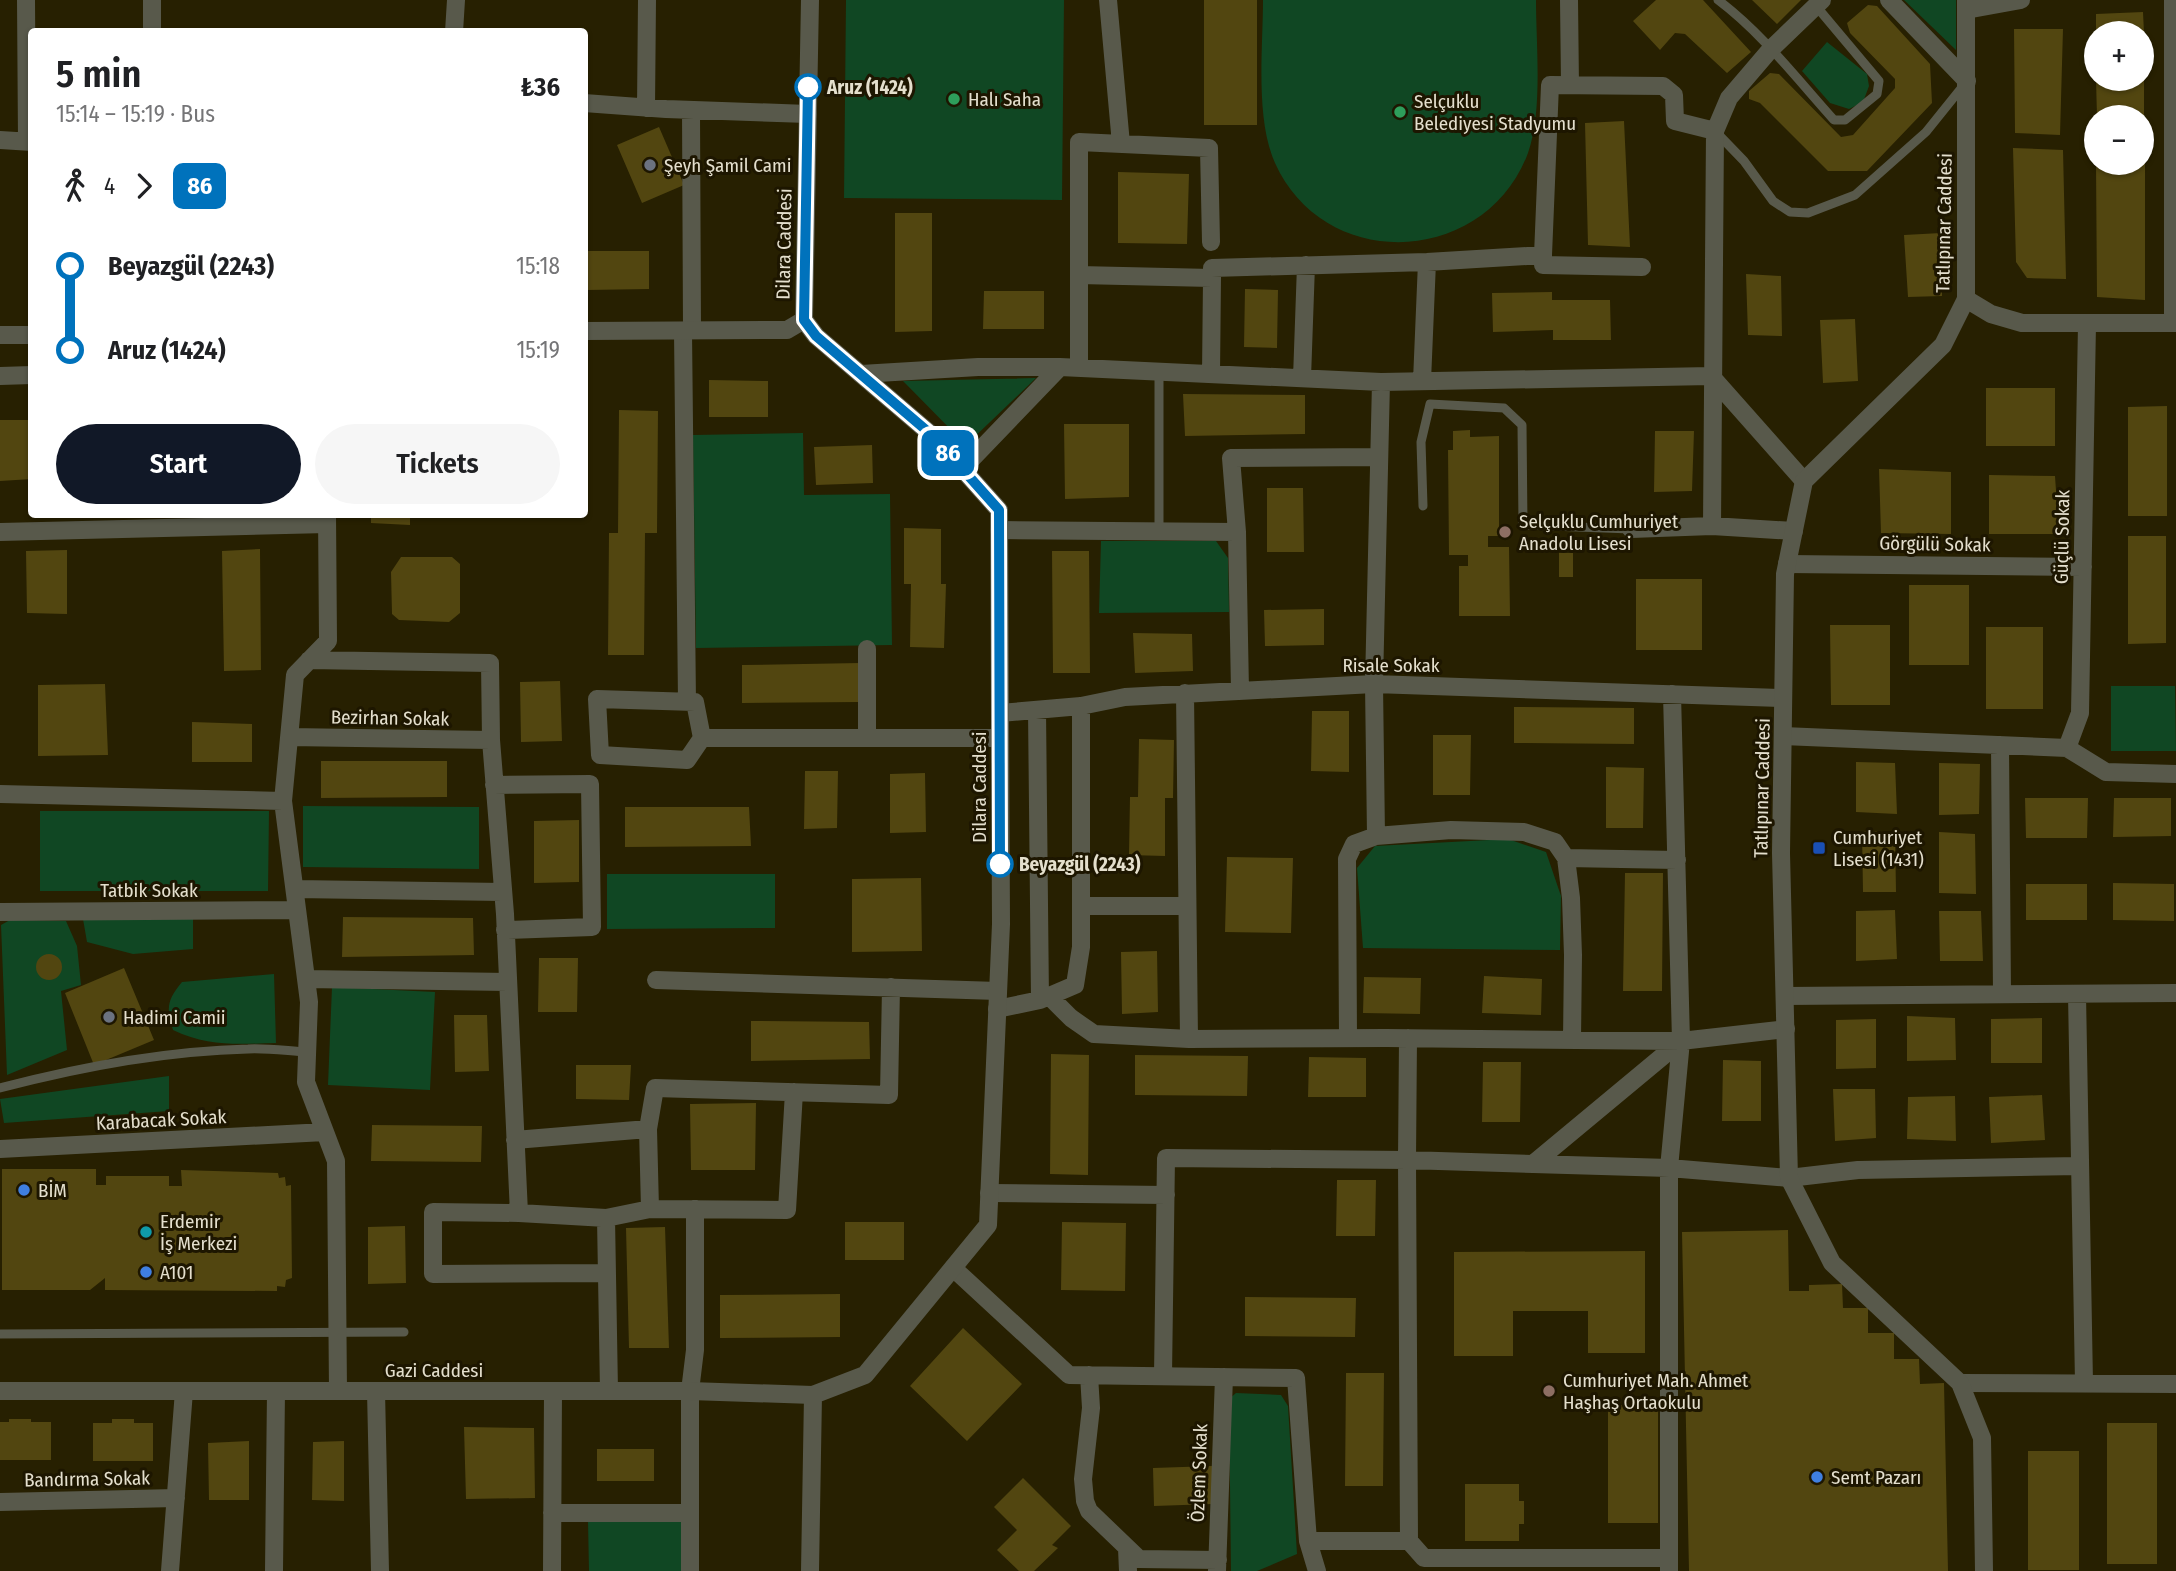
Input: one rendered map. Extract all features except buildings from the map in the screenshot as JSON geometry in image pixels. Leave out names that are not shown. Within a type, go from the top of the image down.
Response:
[{"type":"street","points":[[26,0],[28,94]]},
{"type":"street","points":[[152,0],[152,28]]},
{"type":"street","points":[[454,28],[456,0]]},
{"type":"street","points":[[646,108],[647,0]]},
{"type":"street","name":"Dilara Caddesi","points":[[810,0],[804,320],[816,336],[933,436],[999,510],[1001,924],[988,1225],[865,1375]]},
{"type":"street","points":[[1108,0],[1121,144]]},
{"type":"street","points":[[1569,0],[1570,85]]},
{"type":"street","points":[[1889,0],[1967,81]]},
{"type":"street","points":[[1966,5],[2021,0]]},
{"type":"street","points":[[1966,299],[2006,320],[2038,324],[2175,323],[2173,0]]},
{"type":"street","points":[[1712,526],[1714,131],[1729,98],[1770,50],[1819,3]]},
{"type":"street","name":"Tatlıpınar Caddesi","points":[[1966,5],[1966,299],[1943,345],[1804,481],[1785,574],[1781,853],[1789,1178],[1832,1263],[1960,1383],[1982,1438],[1984,1571]]},
{"type":"street","points":[[1642,267],[1543,265],[1550,85],[1662,86],[1674,95],[1675,121],[1714,131]]},
{"type":"street","points":[[588,103],[808,114]]},
{"type":"street","points":[[687,702],[691,110]]},
{"type":"street","points":[[0,141],[28,141]]},
{"type":"street","points":[[1079,368],[1079,142],[1209,148],[1211,242]]},
{"type":"street","points":[[1212,374],[1212,268],[1427,262],[1543,255]]},
{"type":"street","points":[[1422,381],[1427,262]]},
{"type":"street","points":[[1302,378],[1306,265]]},
{"type":"street","points":[[1079,275],[1212,278]]},
{"type":"street","name":"Dilara Caddesi","points":[[588,331],[787,331],[804,320]]},
{"type":"street","name":"Güçlü Sokak","points":[[2067,748],[2080,713],[2087,324]]},
{"type":"street","points":[[0,335],[28,335]]},
{"type":"street","points":[[860,374],[978,367],[1060,367],[1381,382],[1711,376],[1804,481]]},
{"type":"street","points":[[961,469],[1060,367]]},
{"type":"street","points":[[0,376],[28,376]]},
{"type":"street","points":[[1376,835],[1374,684],[1381,382]]},
{"type":"street","points":[[1240,691],[1237,532],[1231,458],[1379,457]]},
{"type":"street","points":[[0,532],[327,519],[328,641],[295,675],[283,801],[309,1002],[306,1082],[336,1161],[338,1391]]},
{"type":"street","points":[[1631,529],[1712,526],[1794,531]]},
{"type":"street","points":[[999,530],[1237,532]]},
{"type":"street","name":"Görgülü Sokak","points":[[1787,564],[2083,567]]},
{"type":"street","points":[[867,649],[867,738]]},
{"type":"street","points":[[310,660],[490,663],[491,740],[503,891],[519,1213]]},
{"type":"street","name":"Risale Sokak","points":[[1000,713],[1081,706],[1125,697],[1374,684],[1783,698]]},
{"type":"street","points":[[1185,694],[1189,1039]]},
{"type":"street","points":[[1408,1038],[1409,1541],[1424,1558],[1669,1565],[1669,1168],[1681,1041],[1672,694]]},
{"type":"street","points":[[597,699],[695,702],[702,738],[687,760],[600,755],[597,699]]},
{"type":"street","points":[[656,980],[891,987],[998,1000],[1045,998],[1075,985],[1081,947],[1081,706]]},
{"type":"street","points":[[1037,710],[1045,998]]},
{"type":"street","points":[[1783,736],[2067,748],[2106,772],[2176,774]]},
{"type":"street","name":"Bezirhan Sokak","points":[[289,737],[491,740]]},
{"type":"street","points":[[702,738],[1000,738]]},
{"type":"street","points":[[2000,746],[2002,995]]},
{"type":"street","points":[[494,785],[590,784],[592,927],[505,930]]},
{"type":"street","points":[[0,794],[283,801]]},
{"type":"street","points":[[1348,1038],[1346,859],[1354,844],[1376,835],[1451,830],[1524,832],[1555,842],[1566,858],[1573,955],[1572,1040]]},
{"type":"street","points":[[1566,858],[1677,860]]},
{"type":"street","points":[[295,889],[503,891]]},
{"type":"street","points":[[1081,906],[1187,906]]},
{"type":"street","name":"Tatbik Sokak","points":[[0,912],[298,910]]},
{"type":"street","points":[[306,979],[508,982]]},
{"type":"street","points":[[650,1209],[648,1129],[655,1088],[889,1095],[891,987]]},
{"type":"street","points":[[1785,996],[2176,993]]},
{"type":"street","points":[[2077,994],[2084,1383]]},
{"type":"street","points":[[1045,998],[1094,1034],[1189,1039],[1681,1041],[1786,1029]]},
{"type":"street","points":[[1533,1164],[1681,1041]]},
{"type":"street","points":[[607,1273],[433,1274],[433,1212],[606,1218],[650,1209],[787,1210],[794,1092]]},
{"type":"street","points":[[515,1140],[648,1129]]},
{"type":"street","name":"Karabacak Sokak","points":[[0,1149],[325,1132]]},
{"type":"street","points":[[1163,1376],[1166,1158],[1407,1160],[1669,1168],[1789,1178],[1858,1170],[2080,1166]]},
{"type":"street","points":[[989,1193],[1166,1195]]},
{"type":"street","points":[[690,1571],[690,1391],[695,1350],[695,1209]]},
{"type":"street","points":[[606,1218],[609,1391]]},
{"type":"street","points":[[953,1268],[1069,1375],[1296,1378],[1308,1541],[1317,1571]]},
{"type":"street","name":"Gazi Caddesi","points":[[0,1391],[690,1391],[813,1395],[865,1375]]},
{"type":"street","points":[[1089,1375],[1091,1408],[1083,1479],[1089,1511],[1139,1559],[1218,1566]]},
{"type":"street","name":"Özlem Sokak","points":[[1218,1566],[1224,1377]]},
{"type":"street","points":[[1960,1383],[2176,1384]]},
{"type":"street","points":[[170,1571],[184,1391]]},
{"type":"street","points":[[274,1571],[276,1391]]},
{"type":"street","points":[[376,1391],[380,1571]]},
{"type":"street","points":[[552,1571],[553,1391]]},
{"type":"street","points":[[810,1571],[813,1395]]},
{"type":"street","name":"Bandırma Sokak","points":[[0,1502],[176,1498]]},
{"type":"street","points":[[552,1513],[690,1513]]},
{"type":"street","points":[[1308,1541],[1409,1541]]},
{"type":"street","points":[[1127,1548],[1128,1571]]},
{"type":"lane","points":[[1718,0],[1770,50],[1834,120],[1845,120],[1877,94],[1879,81],[1819,3]]},
{"type":"lane","points":[[1714,131],[1744,161],[1773,201],[1790,212],[1808,213],[1855,195],[1926,132],[1967,81]]},
{"type":"lane","points":[[1159,372],[1159,531]]},
{"type":"lane","points":[[1423,506],[1421,442],[1430,404],[1504,408],[1522,425],[1523,525],[1631,529]]},
{"type":"lane","points":[[0,1088],[58,1073],[176,1055],[249,1048],[307,1052]]},
{"type":"lane","points":[[0,1334],[404,1332]]},
{"type":"green space","name":"Halı Saha","points":[[846,0],[1064,0],[1062,200],[844,198]]},
{"type":"green space","name":"Selçuklu Belediyesi Stadyumu","points":[[1263,0],[1536,0],[1536,118],[1528,153],[1507,190],[1478,218],[1443,235],[1404,242],[1366,238],[1330,224],[1299,199],[1275,163],[1269,145],[1261,83]]},
{"type":"green space","points":[[1904,0],[1956,0],[1956,50]]},
{"type":"green space","points":[[1827,42],[1867,74],[1869,86],[1863,102],[1849,109],[1830,103],[1802,71]]},
{"type":"green space","points":[[1036,378],[966,445],[903,381]]},
{"type":"green space","points":[[803,433],[804,495],[890,494],[892,645],[696,648],[693,435]]},
{"type":"green space","points":[[1101,541],[1216,541],[1228,558],[1229,612],[1099,613]]},
{"type":"green space","points":[[2111,686],[2175,686],[2176,751],[2111,751]]},
{"type":"green space","points":[[303,806],[479,807],[479,869],[303,867]]},
{"type":"green space","points":[[40,811],[269,811],[268,891],[40,891]]},
{"type":"green space","points":[[1508,839],[1546,852],[1561,896],[1560,950],[1363,948],[1357,868],[1375,846]]},
{"type":"green space","points":[[607,874],[775,874],[775,928],[607,929]]},
{"type":"green space","points":[[83,919],[193,919],[193,949],[133,954],[87,942]]},
{"type":"green space","points":[[10,920],[66,921],[77,946],[81,985],[61,991],[67,1050],[7,1075],[1,925]]},
{"type":"green space","points":[[274,974],[276,1043],[211,1042],[173,1030],[169,1004],[182,982]]},
{"type":"green space","points":[[332,987],[435,992],[430,1090],[328,1085]]},
{"type":"green space","points":[[169,1076],[169,1111],[4,1123],[0,1099]]},
{"type":"green space","points":[[1236,1393],[1281,1395],[1288,1406],[1297,1554],[1257,1571],[1231,1571],[1229,1399]]},
{"type":"green space","points":[[588,1521],[681,1521],[682,1571],[589,1571]]},
{"type":"bus line","name":"86","points":[[808,87],[804,320],[816,336],[933,436],[999,510],[1000,864]]},
{"type":"place","name":"Aruz (1424)","points":[[808,87]]},
{"type":"place","name":"Halı Saha","points":[[954,99]]},
{"type":"place","name":"Selçuklu Belediyesi Stadyumu","points":[[1400,112]]},
{"type":"place","name":"Şeyh Şamil Cami","points":[[650,165]]},
{"type":"place","name":"Selçuklu Cumhuriyet Anadolu Lisesi","points":[[1505,532]]},
{"type":"place","name":"Cumhuriyet Lisesi (1431)","points":[[1819,848]]},
{"type":"place","name":"Beyazgül (2243)","points":[[1000,864]]},
{"type":"place","name":"Hadimi Camii","points":[[109,1017]]},
{"type":"place","name":"BİM","points":[[24,1190]]},
{"type":"place","name":"Erdemir İş Merkezi","points":[[146,1232]]},
{"type":"place","name":"A101","points":[[146,1272]]},
{"type":"place","name":"Cumhuriyet Mah. Ahmet Haşhaş Ortaokulu","points":[[1549,1391]]},
{"type":"place","name":"Semt Pazarı","points":[[1817,1477]]}]
